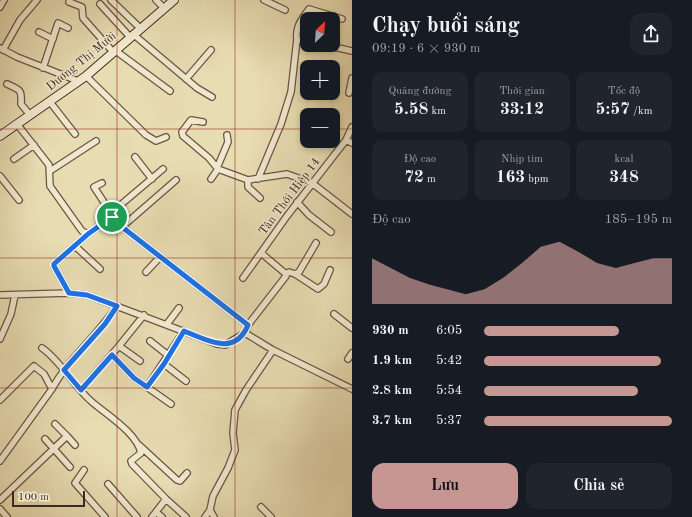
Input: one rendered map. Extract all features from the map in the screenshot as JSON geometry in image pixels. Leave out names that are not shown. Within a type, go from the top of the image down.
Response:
[{"type":"street","points":[[0,6],[4,0]]},
{"type":"street","points":[[37,0],[20,20],[2,49],[43,68],[82,79],[146,135],[156,140],[166,137]]},
{"type":"street","points":[[70,0],[69,2],[82,7],[83,18],[115,52],[170,91]]},
{"type":"street","points":[[111,0],[140,28]]},
{"type":"street","points":[[156,0],[164,8]]},
{"type":"street","name":"Dương Thị Mười","points":[[0,136],[82,79],[174,0]]},
{"type":"street","points":[[264,0],[285,10]]},
{"type":"street","points":[[100,4],[132,36],[186,79],[212,97]]},
{"type":"street","points":[[258,179],[281,124],[290,92],[297,40],[295,31],[309,9],[342,19]]},
{"type":"street","points":[[43,68],[50,52],[58,24],[68,28]]},
{"type":"street","points":[[39,32],[53,39]]},
{"type":"street","points":[[340,48],[352,51]]},
{"type":"street","points":[[186,79],[211,50]]},
{"type":"street","points":[[349,93],[352,78]]},
{"type":"street","points":[[7,84],[20,90],[22,93],[21,104],[30,115]]},
{"type":"street","points":[[50,102],[75,134]]},
{"type":"street","points":[[203,122],[192,120],[182,132],[183,136],[209,158],[217,169],[248,180],[287,174],[312,183],[352,214]]},
{"type":"street","points":[[17,124],[49,165],[50,186],[82,231],[88,234]]},
{"type":"street","name":"Tân Thới Hiệp 14","points":[[243,278],[297,202],[346,140],[352,127]]},
{"type":"street","points":[[211,179],[217,169],[228,142],[227,135]]},
{"type":"street","points":[[346,140],[352,143]]},
{"type":"street","points":[[50,171],[96,141]]},
{"type":"street","points":[[14,159],[34,145]]},
{"type":"street","points":[[135,157],[152,179]]},
{"type":"street","points":[[69,293],[54,264],[163,169]]},
{"type":"street","points":[[0,176],[19,200]]},
{"type":"street","points":[[122,227],[176,180]]},
{"type":"street","points":[[248,180],[248,187],[260,198]]},
{"type":"street","points":[[102,183],[94,187],[111,215],[122,227],[248,325]]},
{"type":"street","points":[[297,202],[309,215],[331,232]]},
{"type":"street","points":[[295,274],[299,272],[316,243]]},
{"type":"street","points":[[75,246],[100,269]]},
{"type":"street","points":[[261,253],[286,274]]},
{"type":"street","points":[[146,272],[160,257]]},
{"type":"street","points":[[286,274],[289,272],[295,274],[318,289],[324,284],[330,270]]},
{"type":"street","points":[[0,295],[69,293],[87,295],[144,315],[217,344],[225,345],[244,333],[248,325],[286,274]]},
{"type":"street","points":[[0,339],[11,314],[15,295]]},
{"type":"street","points":[[0,461],[64,370],[105,324],[117,306]]},
{"type":"street","points":[[167,324],[179,308]]},
{"type":"street","points":[[334,314],[352,328]]},
{"type":"street","points":[[81,390],[112,355],[144,315]]},
{"type":"street","points":[[147,387],[164,364],[184,331]]},
{"type":"street","points":[[244,333],[274,350],[352,389]]},
{"type":"street","points":[[150,341],[169,356]]},
{"type":"street","points":[[119,346],[140,360]]},
{"type":"street","points":[[42,348],[51,354],[91,402],[118,423],[139,445],[177,480],[180,481],[187,473]]},
{"type":"street","points":[[205,517],[210,510],[213,496],[228,468],[235,450],[233,433],[235,410],[246,390],[274,350]]},
{"type":"street","points":[[348,359],[352,353]]},
{"type":"street","points":[[112,355],[134,378],[171,404]]},
{"type":"street","points":[[164,364],[186,381]]},
{"type":"street","points":[[0,400],[34,366],[44,374],[52,389]]},
{"type":"street","points":[[56,424],[75,445]]},
{"type":"street","points":[[0,500],[67,436]]},
{"type":"street","points":[[45,439],[70,467]]},
{"type":"street","points":[[139,445],[140,453],[132,461],[132,464],[186,517]]},
{"type":"street","points":[[84,470],[75,483],[106,517]]},
{"type":"street","points":[[108,484],[137,517]]},
{"type":"street","points":[[152,517],[166,499]]},
{"type":"street","points":[[261,508],[271,517]]},
{"type":"street","points":[[0,509],[6,517]]},
{"type":"street","points":[[210,510],[214,517]]},
{"type":"street","points":[[156,512],[162,517]]},
{"type":"route","points":[[112,217],[122,227],[248,325],[244,333],[232,342],[225,345],[217,344],[184,331],[164,364],[147,387],[134,378],[112,355],[81,390],[64,370],[91,341],[117,306],[87,295],[69,293],[54,264],[88,234],[112,217]]}]
